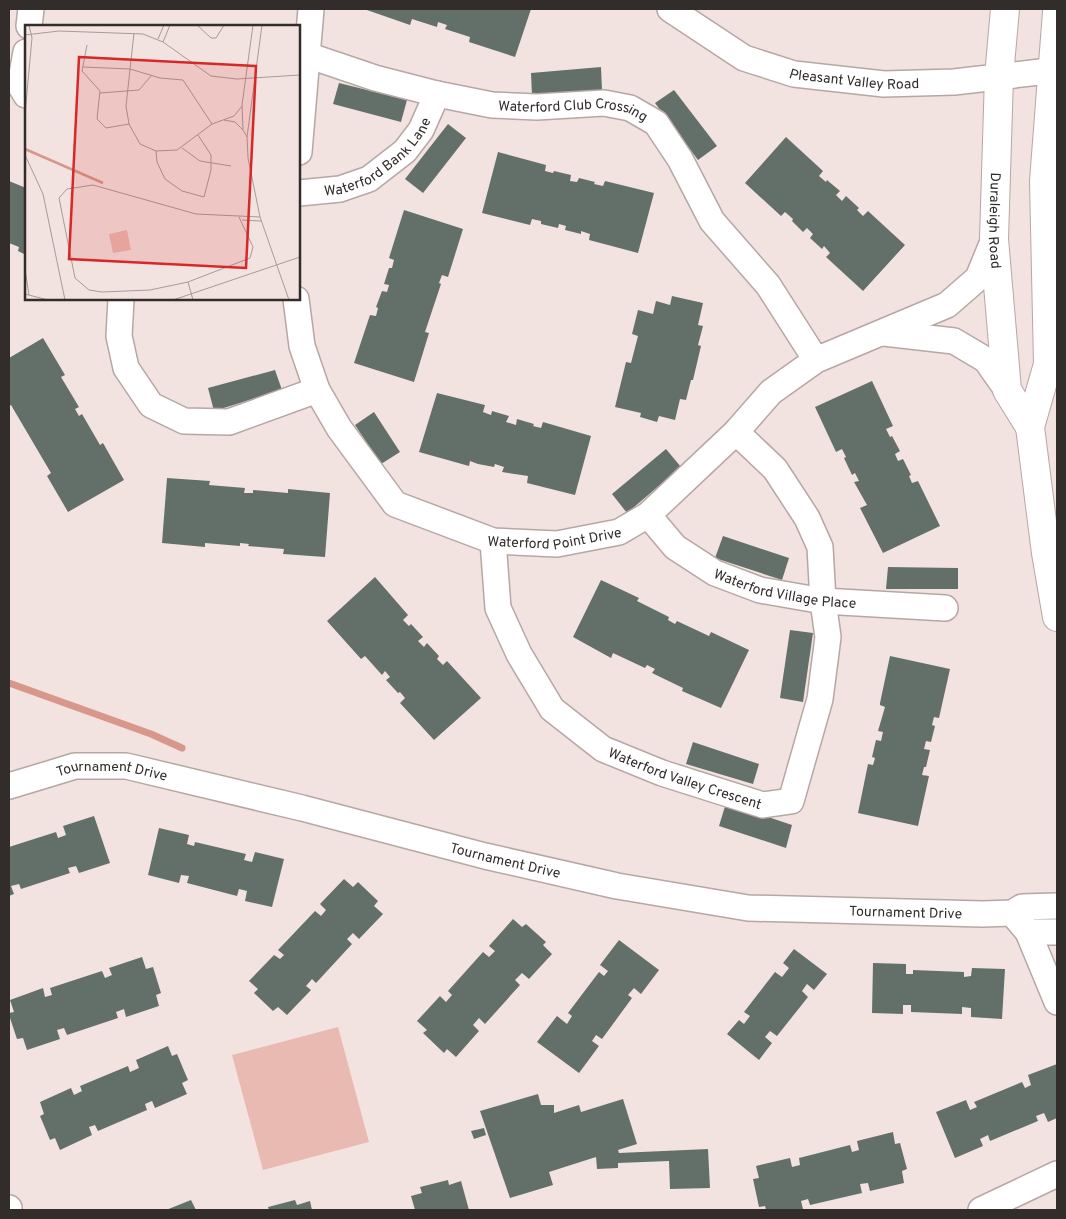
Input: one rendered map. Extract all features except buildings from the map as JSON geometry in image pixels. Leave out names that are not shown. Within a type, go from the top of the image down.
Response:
[{"type":"main road","name":"Duraleigh Road","points":[[1005,9],[1000,76],[994,239],[1007,390],[1030,427],[1049,509],[1057,617]]},
{"type":"main road","name":"Duraleigh Road","points":[[1030,427],[1048,364],[1052,280],[1044,181],[1055,70],[1057,12]]},
{"type":"street","points":[[29,25],[31,9]]},
{"type":"street","points":[[300,128],[303,55],[311,9]]},
{"type":"street","name":"Pleasant Valley Road","points":[[670,9],[744,58],[794,74],[884,84],[954,82],[1055,70]]},
{"type":"street","name":"Waterford Club Crossing","points":[[303,55],[375,78],[437,94],[492,105],[538,107],[604,103],[630,108],[656,123],[680,160],[712,221],[768,285],[816,360]]},
{"type":"street","points":[[25,62],[20,84],[25,93]]},
{"type":"street","name":"Waterford Bank Lane","points":[[300,193],[340,189],[369,179],[406,151],[421,130],[437,94]]},
{"type":"street","name":"Waterford Point Drive","points":[[296,300],[302,346],[318,390],[339,428],[395,504],[493,541],[557,544],[619,532],[648,515],[736,432],[771,392],[816,360],[947,305],[978,278],[994,239]]},
{"type":"street","points":[[121,300],[119,336],[126,368],[151,406],[184,421],[229,422],[318,390]]},
{"type":"street","name":"Waterford Point Drive","points":[[881,333],[954,341],[986,360],[1007,390]]},
{"type":"street","name":"Waterford Valley Crescent","points":[[493,541],[498,608],[518,654],[552,708],[603,749],[662,773],[763,806],[791,801],[820,699],[828,638],[823,601],[820,547],[807,518],[775,469],[736,432]]},
{"type":"street","name":"Waterford Village Place","points":[[648,515],[675,547],[715,573],[760,590],[823,601],[945,608]]},
{"type":"street","name":"Tournament Drive","points":[[9,786],[75,766],[126,766],[598,882],[748,908],[1012,913],[1022,907],[1057,906]]},
{"type":"street","points":[[1012,913],[1028,932],[1057,1002]]},
{"type":"street","points":[[1028,932],[1057,932]]},
{"type":"street","points":[[981,1210],[1057,1174]]},
{"type":"shaded area","points":[[338,1027],[369,1142],[263,1170],[232,1055]]},
{"type":"waterway","points":[[9,683],[151,734],[182,748]]}]
